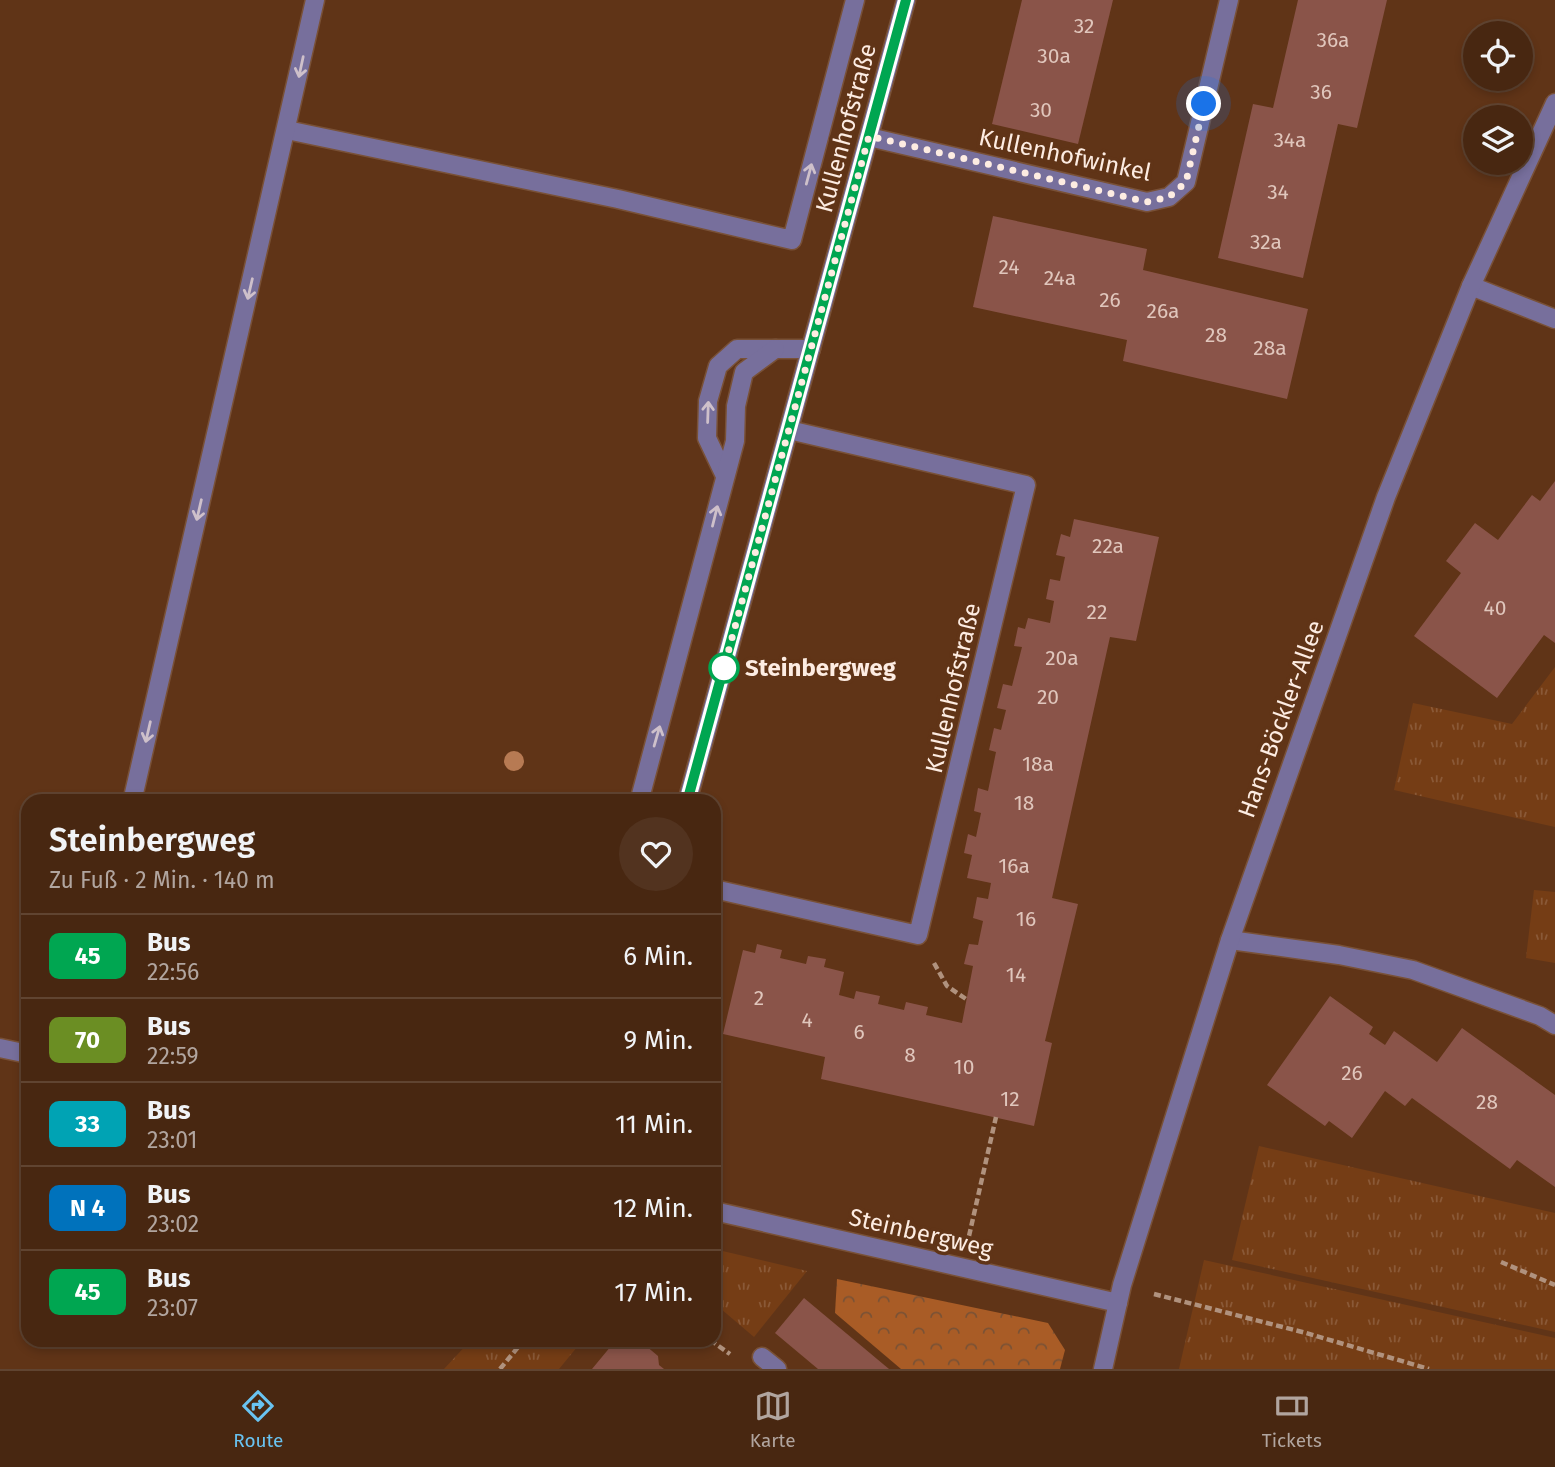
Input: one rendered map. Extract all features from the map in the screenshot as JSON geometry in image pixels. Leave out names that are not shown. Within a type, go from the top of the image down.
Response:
[{"type":"street","points":[[134,794],[315,0]]},
{"type":"street","points":[[287,130],[618,199],[792,240],[855,0]]},
{"type":"street","name":"Kullenhofstraße","points":[[689,794],[906,0]]},
{"type":"street","name":"Kullenhofwinkel","points":[[869,136],[1147,202],[1169,197],[1186,182],[1229,0]]},
{"type":"street","name":"Hans-Böckler-Allee","points":[[1103,1369],[1120,1294],[1230,940],[1386,497],[1471,286],[1555,103]]},
{"type":"street","points":[[1471,286],[1555,318]]},
{"type":"street","points":[[725,476],[707,438],[708,401],[718,366],[737,349],[811,349]]},
{"type":"street","points":[[641,794],[736,442],[736,407],[744,372],[775,349]]},
{"type":"street","name":"Kullenhofstraße","points":[[789,430],[1026,485],[918,935]]},
{"type":"street","points":[[721,891],[918,935]]},
{"type":"street","points":[[1230,940],[1339,955],[1413,970],[1540,1016],[1555,1025]]},
{"type":"street","points":[[0,1048],[21,1052]]},
{"type":"street","name":"Steinbergweg","points":[[721,1213],[962,1267],[1120,1294]]},
{"type":"street","points":[[762,1357],[776,1369]]},
{"type":"path","points":[[918,935],[947,986],[966,999]]},
{"type":"path","points":[[962,1267],[996,1117]]},
{"type":"path","points":[[1501,1262],[1555,1285]]},
{"type":"path","points":[[1120,1294],[1306,1333],[1429,1369]]},
{"type":"path","points":[[500,1369],[518,1347]]},
{"type":"green space","points":[[1555,667],[1555,827],[1394,790],[1413,703],[1512,724]]},
{"type":"green space","points":[[1534,890],[1555,892],[1555,963],[1526,958]]},
{"type":"green space","points":[[1259,1146],[1555,1213],[1555,1332],[1232,1260]]},
{"type":"green space","points":[[721,1251],[807,1271],[754,1337],[721,1309]]},
{"type":"green space","points":[[1204,1260],[1555,1338],[1555,1369],[1179,1369]]},
{"type":"green space","points":[[837,1279],[1048,1323],[1065,1350],[1060,1369],[901,1369],[835,1313]]},
{"type":"green space","points":[[464,1347],[577,1347],[559,1369],[444,1369]]},
{"type":"building","points":[[1022,0],[1113,0],[1078,144],[992,124]]},
{"type":"building","points":[[1298,0],[1387,0],[1357,128],[1338,124],[1303,278],[1218,258],[1253,104],[1273,108]]},
{"type":"building","points":[[993,216],[1147,249],[1143,270],[1308,309],[1287,399],[1123,361],[1127,340],[973,307]]},
{"type":"building","points":[[1555,481],[1555,643],[1544,635],[1497,698],[1414,636],[1461,573],[1446,561],[1475,523],[1498,540],[1532,495],[1540,501]]},
{"type":"building","points":[[1074,519],[1159,537],[1136,641],[1110,637],[1052,898],[1078,904],[1045,1041],[1052,1043],[1034,1126],[821,1079],[825,1057],[723,1034],[743,950],[755,953],[757,944],[782,950],[780,958],[806,964],[808,956],[826,959],[824,967],[844,972],[839,995],[854,999],[856,991],[880,996],[878,1004],[904,1010],[906,1002],[928,1007],[926,1015],[962,1023],[973,966],[964,964],[969,944],[978,945],[983,921],[973,918],[977,897],[988,899],[991,883],[967,878],[972,855],[964,853],[968,834],[976,837],[981,813],[974,811],[978,788],[988,791],[996,752],[989,750],[994,728],[1001,730],[1006,710],[997,708],[1003,684],[1012,686],[1022,647],[1014,646],[1018,627],[1025,629],[1028,618],[1050,623],[1054,601],[1046,599],[1050,579],[1060,581],[1065,557],[1056,555],[1061,534],[1070,537]]},
{"type":"building","points":[[1330,996],[1373,1027],[1369,1034],[1385,1045],[1394,1031],[1437,1062],[1462,1028],[1555,1095],[1555,1187],[1517,1160],[1510,1169],[1412,1098],[1405,1106],[1385,1091],[1352,1138],[1329,1121],[1325,1126],[1267,1085]]},
{"type":"building","points":[[804,1298],[889,1369],[818,1369],[775,1333]]},
{"type":"building","points":[[610,1347],[647,1347],[658,1356],[659,1365],[664,1369],[592,1369]]},
{"type":"bus line","name":"45","points":[[689,794],[906,0]]},
{"type":"place","name":"Steinbergweg","points":[[724,668]]},
{"type":"route","points":[[724,668],[723,671],[869,136],[1147,202],[1169,197],[1186,182],[1204,104]]}]
